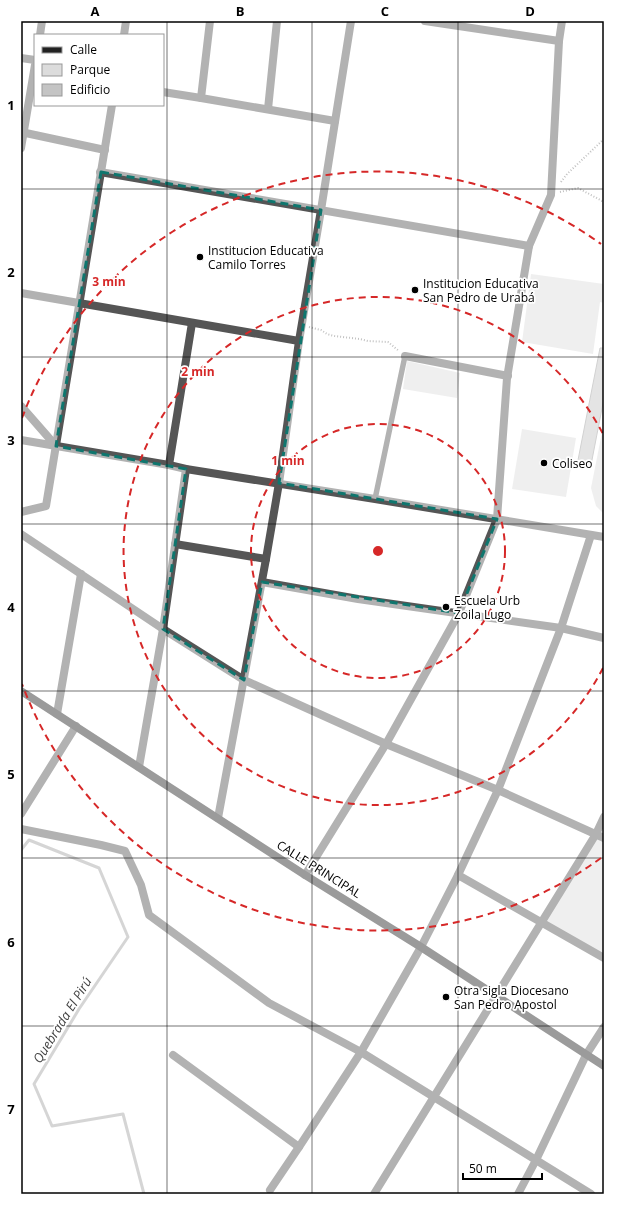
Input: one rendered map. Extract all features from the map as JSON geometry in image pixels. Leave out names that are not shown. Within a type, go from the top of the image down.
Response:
[{"type":"main road","name":"CALLE PRINCIPAL","points":[[21,691],[604,1066]]},
{"type":"street","points":[[40,34],[42,21]]},
{"type":"street","points":[[124,34],[126,21]]},
{"type":"street","points":[[201,98],[210,21]]},
{"type":"street","points":[[268,109],[277,21]]},
{"type":"street","points":[[218,818],[279,484],[301,327],[321,210],[350,21]]},
{"type":"street","points":[[425,21],[559,41]]},
{"type":"street","points":[[305,875],[386,744],[459,614],[497,519],[508,376],[529,246],[551,195],[559,41],[562,21]]},
{"type":"street","points":[[21,58],[34,60]]},
{"type":"street","points":[[21,148],[22,133],[34,70]]},
{"type":"street","points":[[164,92],[335,121]]},
{"type":"street","points":[[21,512],[46,506],[112,106]]},
{"type":"street","points":[[22,133],[105,150]]},
{"type":"street","points":[[100,172],[529,246]]},
{"type":"street","points":[[21,293],[299,341]]},
{"type":"street","points":[[169,465],[192,323]]},
{"type":"street","points":[[405,356],[508,376]]},
{"type":"street","points":[[21,406],[56,446]]},
{"type":"street","points":[[21,440],[186,469],[604,537]]},
{"type":"street","points":[[139,767],[163,629],[186,469]]},
{"type":"street","points":[[21,534],[163,629],[244,680],[386,744],[498,790],[604,838]]},
{"type":"street","points":[[270,1190],[300,1147],[361,1052],[421,947],[458,875],[498,790],[561,628],[591,535]]},
{"type":"street","points":[[175,544],[266,559]]},
{"type":"street","points":[[57,714],[81,574]]},
{"type":"street","points":[[262,582],[358,599],[561,628],[604,638]]},
{"type":"street","points":[[21,814],[76,726]]},
{"type":"street","points":[[376,1194],[433,1097],[596,834],[604,817]]},
{"type":"street","points":[[21,828],[125,851],[142,885],[149,915],[270,1002],[361,1052],[591,1194]]},
{"type":"street","points":[[458,875],[604,958]]},
{"type":"street","points":[[518,1194],[536,1160],[586,1055],[604,1027]]},
{"type":"street","points":[[173,1056],[300,1147]]},
{"type":"lane","points":[[375,499],[405,356]]},
{"type":"path","points":[[551,195],[559,189],[559,184],[567,174],[604,139]]},
{"type":"path","points":[[551,195],[578,188],[604,202]]},
{"type":"path","points":[[301,327],[322,330],[327,334],[334,336],[368,341],[388,342],[405,356]]},
{"type":"highlighted area","points":[[101,172],[321,210],[279,483],[497,519],[459,613],[262,582],[244,680],[163,629],[186,469],[56,446]]},
{"type":"green space","points":[[531,274],[604,284],[604,303],[600,302],[593,354],[522,342]]},
{"type":"green space","points":[[407,361],[460,373],[457,398],[403,389]]},
{"type":"green space","points":[[604,422],[604,514],[596,506],[591,488]]},
{"type":"green space","name":"Coliseo","points":[[522,429],[576,438],[566,497],[512,489]]},
{"type":"green space","points":[[596,834],[604,838],[604,958],[541,922]]},
{"type":"building","points":[[600,348],[604,348],[604,398],[591,465],[578,460]]},
{"type":"waterway","name":"Quebrada El Pirú","points":[[21,850],[29,840],[99,868],[128,937],[79,1009],[34,1084],[52,1126],[123,1114],[144,1194]]},
{"type":"place","name":"Institucion Educativa Camilo Torres","points":[[200,257]]},
{"type":"place","name":"Institucion Educativa San Pedro de Urabá","points":[[415,290]]},
{"type":"place","name":"Coliseo","points":[[544,463]]},
{"type":"place","name":"Escuela Urb Zoila Lugo","points":[[446,607]]},
{"type":"place","name":"Otra sigla Diocesano San Pedro Apostol","points":[[446,997]]}]
